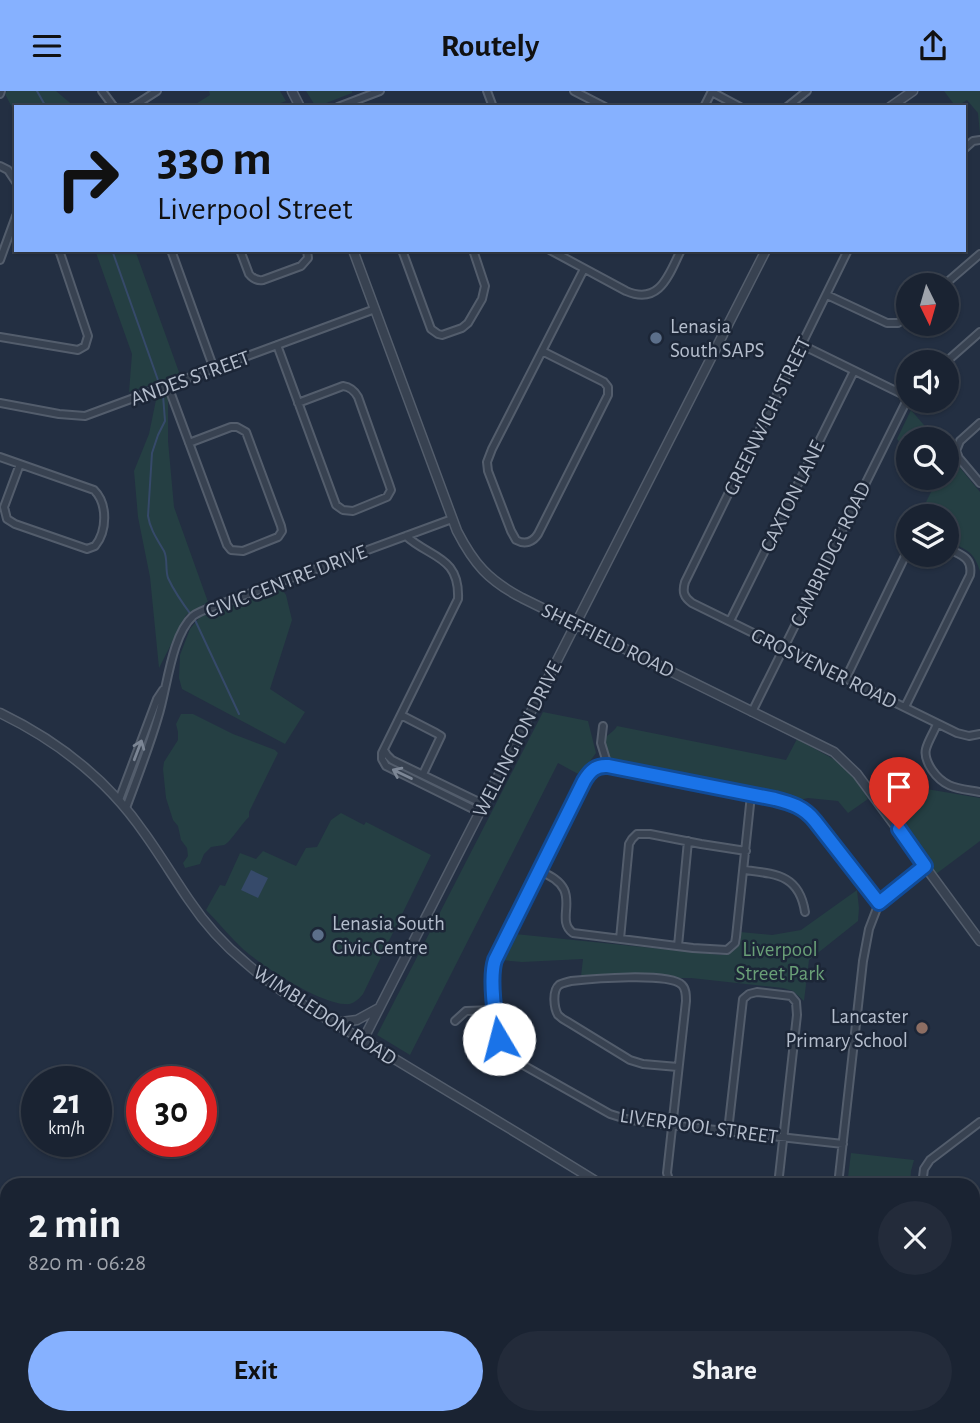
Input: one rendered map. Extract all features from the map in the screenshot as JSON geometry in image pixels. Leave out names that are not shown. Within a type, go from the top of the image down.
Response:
[{"type":"street","points":[[135,105],[157,91]]},
{"type":"street","points":[[343,105],[380,91]]},
{"type":"street","points":[[575,91],[601,105]]},
{"type":"street","points":[[712,91],[736,105]]},
{"type":"street","points":[[789,105],[807,91]]},
{"type":"street","points":[[893,105],[913,91]]},
{"type":"street","points":[[0,166],[8,170],[14,179]]},
{"type":"street","points":[[0,260],[14,222]]},
{"type":"street","points":[[0,337],[78,350],[85,346],[88,336],[60,252]]},
{"type":"street","points":[[172,252],[214,369]]},
{"type":"street","points":[[241,252],[249,274],[258,281],[301,266],[308,258],[307,252]]},
{"type":"street","name":"SHEFFIELD ROAD","points":[[354,252],[452,519],[469,554],[485,573],[511,593],[810,739],[841,757],[857,774],[980,941]]},
{"type":"street","points":[[403,252],[431,328],[442,335],[468,323],[484,294],[485,286],[474,252]]},
{"type":"street","points":[[554,252],[634,294],[644,295],[659,289],[680,252]]},
{"type":"street","name":"WELLINGTON DRIVE","points":[[363,1040],[765,252]]},
{"type":"street","name":"GREENWICH STREET","points":[[685,582],[847,252]]},
{"type":"street","points":[[958,273],[980,254]]},
{"type":"street","points":[[542,351],[604,382],[608,395],[538,534],[532,541],[524,542],[516,540],[510,531],[487,462],[492,449],[542,351],[584,269]]},
{"type":"street","points":[[827,295],[887,323],[896,323]]},
{"type":"street","name":"ANDES STREET","points":[[0,403],[59,414],[78,416],[94,413],[375,309]]},
{"type":"street","points":[[959,351],[980,332]]},
{"type":"street","points":[[277,345],[298,403],[336,505],[353,511],[387,497],[391,490],[354,390],[343,386],[298,403]]},
{"type":"street","points":[[802,345],[896,392]]},
{"type":"street","name":"CAXTON LANE","points":[[730,621],[854,371]]},
{"type":"street","points":[[168,386],[189,443],[213,508],[229,548],[243,551],[278,537],[282,531],[281,526],[246,432],[237,427],[231,428],[189,443]]},
{"type":"street","name":"CAMBRIDGE ROAD","points":[[752,712],[901,413]]},
{"type":"street","points":[[980,423],[960,441],[956,451],[980,483]]},
{"type":"street","points":[[0,457],[20,464],[94,490],[102,503],[104,530],[96,547],[86,549],[7,519],[4,507],[20,464]]},
{"type":"street","name":"CIVIC CENTRE DRIVE","points":[[118,800],[157,699],[164,688],[182,634],[194,616],[452,519]]},
{"type":"street","points":[[406,536],[447,563],[458,594],[457,602],[382,753],[382,759],[386,766],[481,808]]},
{"type":"street","points":[[905,707],[970,575],[971,564],[959,555]]},
{"type":"street","points":[[846,678],[899,567]]},
{"type":"street","name":"GROSVENER ROAD","points":[[685,582],[683,591],[686,599],[692,603],[937,724],[963,735],[980,734]]},
{"type":"street","name":"CIVIC CENTRE DRIVE","points":[[126,808],[163,703],[164,688]]},
{"type":"street","name":"WIMBLEDON ROAD","points":[[0,713],[27,726],[61,748],[87,769],[126,808],[190,902],[225,944],[247,965],[334,1023],[590,1178]]},
{"type":"street","points":[[401,715],[441,736],[426,775],[425,785]]},
{"type":"street","points":[[937,724],[926,748],[928,764],[944,784],[980,792]]},
{"type":"street","points":[[603,726],[601,743],[608,766],[786,801],[805,810],[879,903]]},
{"type":"street","points":[[384,750],[392,759],[426,775],[481,808]]},
{"type":"street","name":"LIVERPOOL STREET","points":[[608,766],[594,769],[587,777],[495,960],[492,969],[495,1010],[502,1047],[522,1065],[618,1117],[843,1144]]},
{"type":"street","points":[[539,871],[553,877],[565,889],[566,924],[570,932],[722,951],[732,947],[736,937],[751,795]]},
{"type":"street","points":[[620,939],[629,844],[637,834],[746,851]]},
{"type":"street","points":[[678,946],[688,841]]},
{"type":"street","points":[[839,1178],[867,936],[879,903],[925,866]]},
{"type":"street","points":[[744,870],[771,873],[785,878],[796,890],[805,912]]},
{"type":"street","points":[[668,1178],[686,1000],[681,984],[672,980],[617,978],[571,981],[562,983],[556,989],[558,1014],[578,1029],[630,1060],[678,1067]]},
{"type":"street","points":[[728,1132],[743,999],[754,992],[794,998],[797,1009],[779,1178]]},
{"type":"street","points":[[334,1023],[358,1020],[381,1006]]},
{"type":"street","points":[[455,1020],[466,1011],[495,1010]]},
{"type":"street","points":[[923,1178],[926,1164],[980,1122]]},
{"type":"green space","points":[[7,91],[56,91],[73,105],[14,105],[14,111],[5,94]]},
{"type":"green space","points":[[209,91],[280,91],[286,101],[275,105],[194,105],[210,95]]},
{"type":"green space","points":[[306,91],[352,91],[321,105],[315,105]]},
{"type":"green space","points":[[944,91],[980,91],[980,134],[978,113],[967,100],[954,105]]},
{"type":"green space","points":[[96,252],[136,252],[180,375],[129,392],[132,354]]},
{"type":"green space","points":[[157,395],[168,396],[168,441],[174,507],[208,602],[186,615],[159,668],[150,577],[138,517],[134,471],[149,434]]},
{"type":"green space","points":[[910,413],[914,413],[926,427],[903,427]]},
{"type":"green space","points":[[959,467],[980,492],[980,571],[975,559],[959,547],[959,504],[925,504],[932,490],[959,490]]},
{"type":"green space","points":[[281,588],[286,595],[292,620],[270,689],[305,712],[285,744],[182,689],[179,678],[180,655],[190,629],[200,617]]},
{"type":"green space","points":[[543,712],[588,721],[596,753],[580,775],[558,763],[410,1055],[377,1035]]},
{"type":"green space","points":[[181,714],[193,714],[278,753],[249,817],[227,843],[211,847],[200,864],[185,868],[183,863],[188,856],[187,848],[181,840],[166,798],[163,769],[164,762],[178,740],[176,724]]},
{"type":"green space","points":[[617,726],[786,760],[797,739],[839,762],[853,775],[868,799],[848,813],[838,801],[808,798],[796,801],[743,790],[743,785],[716,780],[715,785],[613,764],[606,753],[604,743],[605,738]]},
{"type":"green space","points":[[873,780],[980,798],[980,841],[936,874]]},
{"type":"green space","points":[[341,813],[364,825],[366,822],[431,855],[363,994],[355,1002],[348,1004],[321,998],[292,983],[244,950],[206,910],[220,885],[225,886],[240,853],[256,859],[263,851],[296,866],[306,848],[317,847],[331,820]]},
{"type":"green space","name":"Liverpool Street Park","points":[[857,890],[858,921],[809,960],[804,1001],[793,991],[783,988],[624,973],[581,976],[583,959],[522,962],[501,960],[515,934],[721,955],[735,947],[740,932],[772,935],[801,930]]},
{"type":"green space","points":[[851,1153],[914,1160],[910,1178],[848,1178]]},
{"type":"water","points":[[251,870],[268,878],[258,898],[241,890]]},
{"type":"waterway","points":[[37,91],[45,105]]},
{"type":"waterway","points":[[113,252],[159,383]]},
{"type":"waterway","points":[[163,395],[165,421],[152,453],[148,516],[165,554],[168,578],[192,616]]},
{"type":"waterway","points":[[195,620],[239,714]]},
{"type":"place","name":"Lenasia South SAPS","points":[[656,338]]},
{"type":"place","name":"Lenasia South Civic Centre","points":[[318,935]]},
{"type":"place","name":"Lancaster Primary School","points":[[922,1028]]},
{"type":"route","points":[[499,1039],[492,969],[495,960],[584,781],[594,769],[608,766],[797,805],[815,821],[879,903],[925,866],[899,829]]}]
